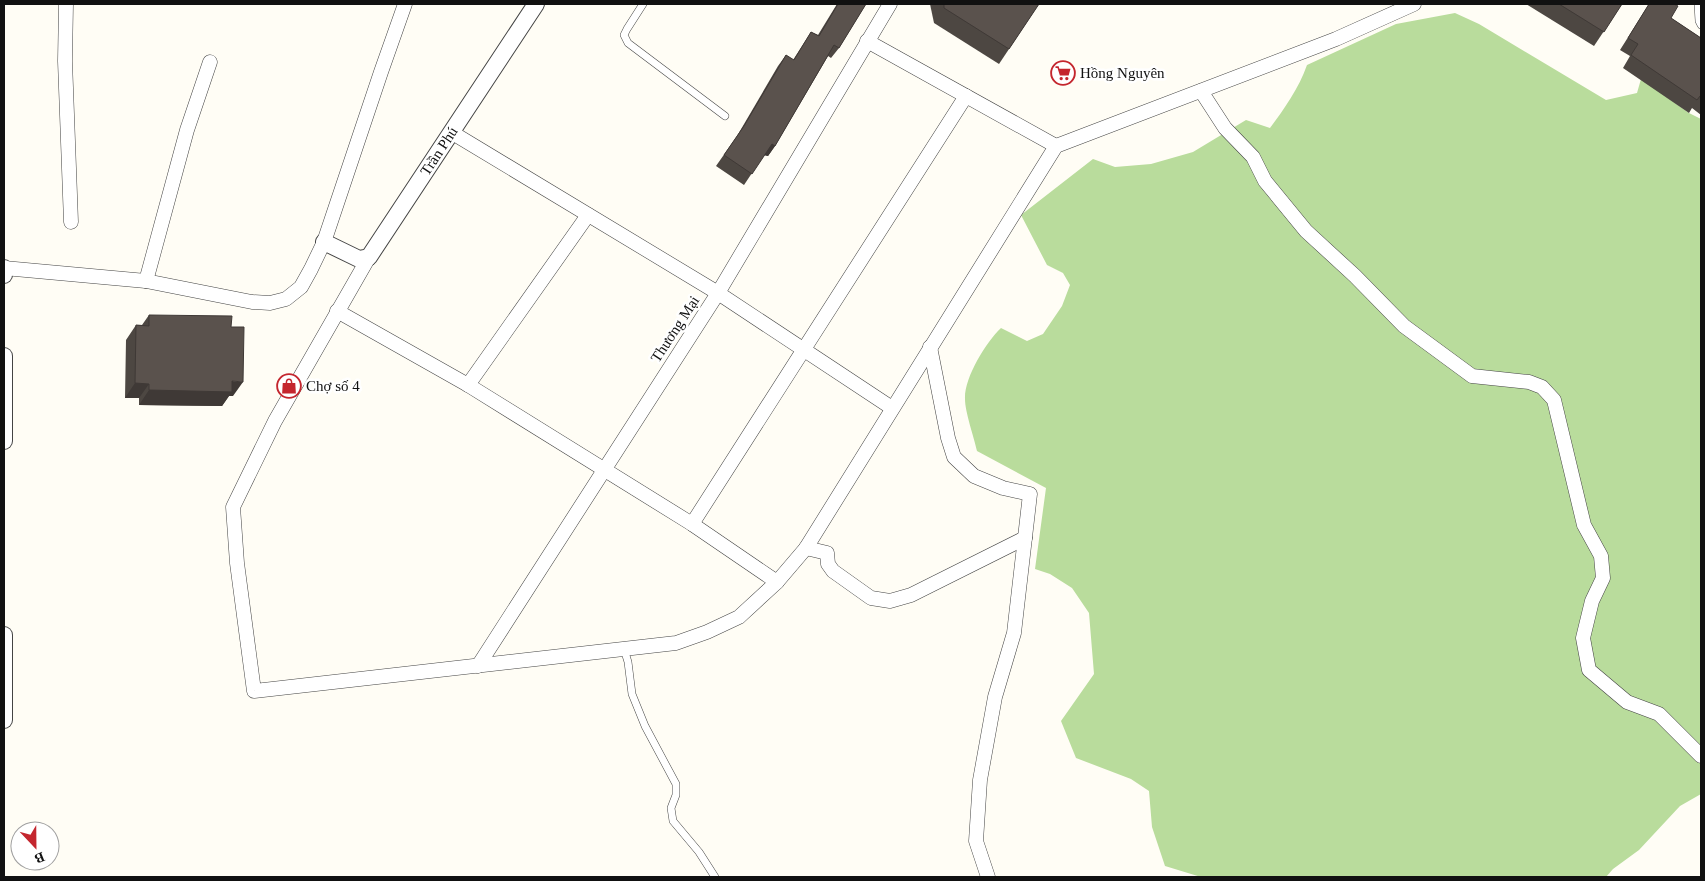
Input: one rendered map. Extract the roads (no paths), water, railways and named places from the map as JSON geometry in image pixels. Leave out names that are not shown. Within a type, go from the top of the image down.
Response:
[{"type":"street","points":[[66,4],[65,61],[72,222]]},
{"type":"street","points":[[4,275],[4,268],[146,281],[252,302],[270,303],[286,299],[301,287],[324,242],[374,90],[406,4]]},
{"type":"street","name":"Trần Phú","points":[[369,257],[536,4]]},
{"type":"street","name":"Thương Mại","points":[[478,666],[718,293],[890,4]]},
{"type":"street","points":[[369,257],[275,421],[232,507],[237,563],[254,691],[676,643],[707,632],[739,617],[777,582],[806,548],[1056,146],[1336,39],[1414,4]]},
{"type":"street","points":[[867,41],[1056,146]]},
{"type":"street","points":[[146,281],[187,130],[210,62]]},
{"type":"street","points":[[1201,91],[1225,128],[1253,157],[1264,181],[1306,232],[1355,276],[1404,326],[1472,376],[1529,382],[1542,387],[1554,400],[1584,525],[1601,556],[1603,578],[1592,601],[1582,638],[1589,670],[1627,702],[1659,714],[1701,756]]},
{"type":"street","points":[[692,524],[966,96]]},
{"type":"street","points":[[451,132],[718,293],[892,408]]},
{"type":"street","points":[[468,385],[588,215]]},
{"type":"street","points":[[324,242],[359,259],[369,257]]},
{"type":"street","points":[[337,311],[468,385],[692,524],[777,582]]},
{"type":"street","points":[[930,347],[948,438],[954,457],[974,476],[1003,488],[1030,494],[1014,633],[995,697],[980,780],[976,841],[988,877]]},
{"type":"street","points":[[4,356],[4,441]]},
{"type":"street","points":[[806,548],[827,553],[828,564],[833,571],[871,598],[890,601],[911,595],[1025,538]]},
{"type":"street","points":[[4,635],[4,710]]},
{"type":"lane","points":[[643,4],[624,35],[628,43],[725,116]]},
{"type":"lane","points":[[1698,4],[1701,25]]},
{"type":"lane","points":[[624,649],[628,662],[632,694],[645,726],[676,784],[676,795],[671,808],[673,821],[699,852],[715,877]]},
{"type":"place","name":"Hồng Nguyên","points":[[1063,73]]},
{"type":"place","name":"Chợ số 4","points":[[289,386]]}]
